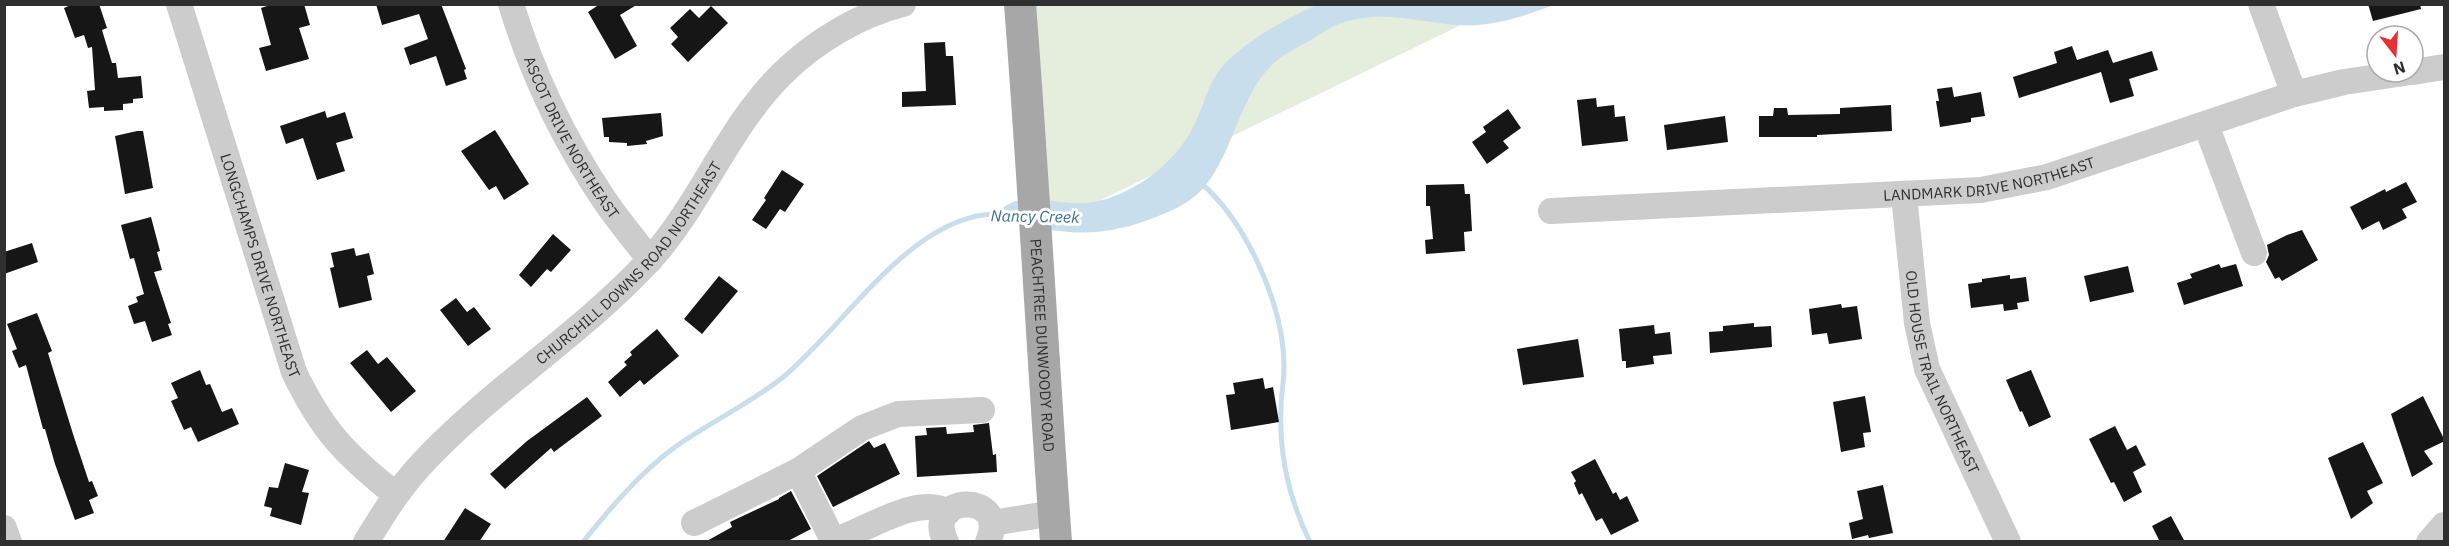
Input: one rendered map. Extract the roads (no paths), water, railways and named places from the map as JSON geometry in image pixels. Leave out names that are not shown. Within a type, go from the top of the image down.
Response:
[{"type":"main road","name":"PEACHTREE DUNWOODY ROAD","points":[[1020,4],[1055,527]]},
{"type":"street","name":"LONGCHAMPS DRIVE NORTHEAST","points":[[178,4],[294,372],[310,407],[333,438],[359,466],[396,495]]},
{"type":"street","name":"ASCOT DRIVE NORTHEAST","points":[[511,4],[543,90],[571,146],[604,200],[650,260]]},
{"type":"street","name":"CHURCHILL DOWNS ROAD NORTHEAST","points":[[366,542],[396,495],[444,441],[618,292],[650,260],[673,230],[757,102],[782,73],[811,49],[852,24],[903,4]]},
{"type":"street","points":[[2260,4],[2294,94]]},
{"type":"street","name":"LANDMARK DRIVE NORTHEAST","points":[[2425,70],[2445,67]]},
{"type":"street","name":"LANDMARK DRIVE NORTHEAST","points":[[1551,211],[1981,190],[2047,177],[2294,94],[2344,81],[2365,78]]},
{"type":"street","points":[[2206,125],[2254,253]]},
{"type":"street","name":"OLD HOUSE TRAIL NORTHEAST","points":[[1904,195],[1917,323],[1927,369],[2008,542]]},
{"type":"street","points":[[694,523],[798,471],[862,428],[898,414],[982,410]]},
{"type":"street","points":[[798,471],[835,542],[908,510],[926,505],[938,506],[948,512]]},
{"type":"street","points":[[946,542],[942,526],[948,512],[957,505],[966,503],[978,505],[986,511],[990,532],[1055,527]]},
{"type":"street","points":[[2428,542],[2445,525]]},
{"type":"street","points":[[4,528],[9,542]]},
{"type":"water","points":[[1317,5],[1554,5],[1519,17],[1483,25],[1371,17],[1356,19],[1333,27],[1281,57],[1268,70],[1257,84],[1225,153],[1206,185],[1185,203],[1161,215],[1117,229],[1078,233],[1038,227],[994,214],[1008,204],[1020,200],[1036,199],[1077,203],[1096,201],[1114,196],[1148,178],[1163,166],[1183,144],[1193,128],[1211,85],[1225,64],[1262,34]]},
{"type":"waterway","points":[[1201,183],[1218,200],[1247,243],[1260,267],[1278,318],[1284,367],[1281,403],[1284,460],[1297,510],[1310,542]]},
{"type":"waterway","name":"Nancy Creek","points":[[583,542],[615,503],[650,468],[688,438],[782,378],[806,357],[881,276],[908,252],[937,232],[967,218],[999,214]]}]
